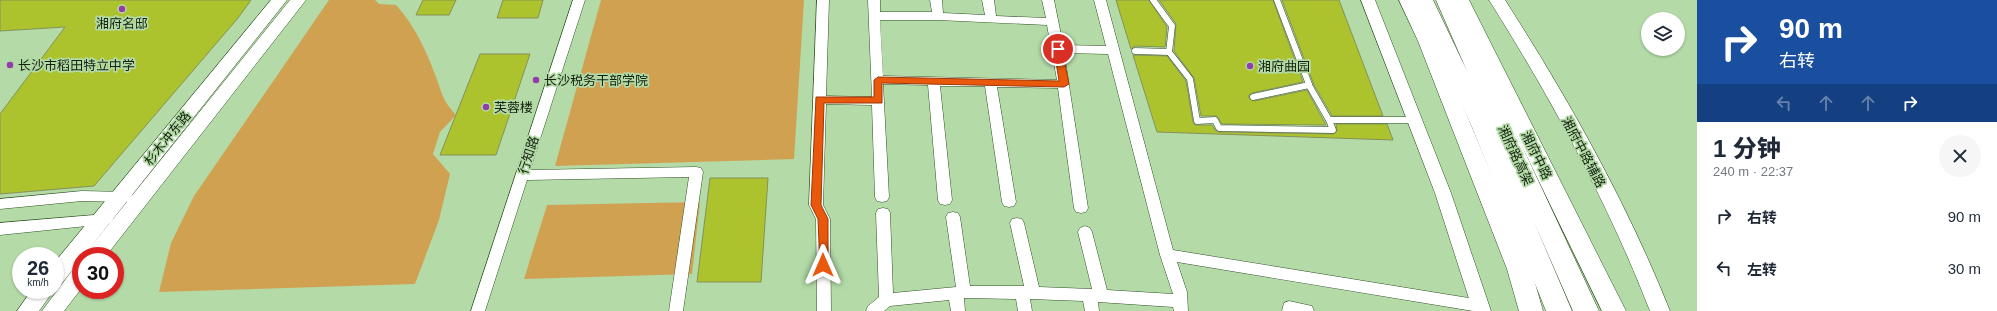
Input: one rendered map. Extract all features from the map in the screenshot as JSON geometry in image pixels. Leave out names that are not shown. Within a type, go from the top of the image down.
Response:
[{"type":"highway","name":"湘府路高架","points":[[1424,0],[1483,127],[1560,311]]},
{"type":"highway","name":"湘府路高架","points":[[1445,0],[1586,311]]},
{"type":"main road","name":"杉木冲东路","points":[[64,266],[279,0]]},
{"type":"main road","name":"杉木冲东路","points":[[102,247],[298,0]]},
{"type":"main road","points":[[1408,0],[1427,41],[1520,269],[1531,311]]},
{"type":"main road","name":"湘府中路","points":[[1460,0],[1614,311]]},
{"type":"main road","name":"湘府中路辅路","points":[[1497,0],[1514,25],[1575,132],[1640,260],[1660,311]]},
{"type":"main road","points":[[52,311],[72,285]]},
{"type":"main road","points":[[27,311],[37,299]]},
{"type":"street","name":"行知路","points":[[478,311],[579,0]]},
{"type":"street","points":[[823,0],[816,205],[823,219],[824,311]]},
{"type":"street","points":[[874,0],[882,197]]},
{"type":"street","points":[[936,0],[938,16]]},
{"type":"street","points":[[988,0],[991,19]]},
{"type":"street","points":[[1048,0],[1064,84],[1081,208]]},
{"type":"street","points":[[873,311],[886,300],[960,293],[1027,293],[1095,296],[1181,306],[1180,292],[1167,254],[1100,0]]},
{"type":"street","points":[[1167,254],[1482,309],[1461,241],[1416,120],[1368,0]]},
{"type":"street","points":[[874,16],[938,16],[1052,22]]},
{"type":"street","points":[[1058,49],[1113,50]]},
{"type":"street","points":[[878,80],[1064,84]]},
{"type":"street","points":[[934,81],[945,200]]},
{"type":"street","points":[[990,82],[1010,202]]},
{"type":"street","points":[[820,100],[879,101]]},
{"type":"street","points":[[522,175],[696,172],[676,311]]},
{"type":"street","points":[[0,204],[82,196],[142,198]]},
{"type":"street","points":[[883,213],[886,300]]},
{"type":"street","points":[[953,217],[960,293],[958,311]]},
{"type":"street","points":[[0,229],[102,219],[123,221]]},
{"type":"street","points":[[1017,223],[1027,293],[1025,311]]},
{"type":"street","points":[[1085,232],[1095,296],[1092,311]]},
{"type":"street","points":[[1289,311],[1289,307],[1307,311]]},
{"type":"lane","points":[[1153,0],[1172,26],[1169,52],[1190,79],[1197,121],[1215,120],[1219,128],[1333,130],[1309,85],[1277,0]]},
{"type":"lane","points":[[1135,51],[1169,52]]},
{"type":"lane","points":[[1254,97],[1309,85]]},
{"type":"lane","points":[[1329,120],[1416,120]]},
{"type":"shaded area","points":[[329,0],[375,0],[379,4],[396,5],[409,21],[419,39],[428,57],[443,97],[456,115],[440,132],[433,154],[450,174],[439,220],[415,284],[159,292],[171,243],[194,196]]},
{"type":"shaded area","points":[[601,0],[804,0],[794,159],[555,166]]},
{"type":"shaded area","points":[[700,202],[692,274],[524,279],[547,205]]},
{"type":"building","points":[[0,0],[251,0],[238,18],[94,186],[0,194],[0,114],[65,27],[0,31]]},
{"type":"building","points":[[423,0],[456,0],[449,15],[416,15]]},
{"type":"building","points":[[503,0],[543,0],[538,18],[497,18]]},
{"type":"building","points":[[1116,0],[1149,0],[1167,27],[1165,47],[1135,46],[1131,49]]},
{"type":"building","points":[[1159,0],[1273,0],[1303,82],[1252,93],[1249,95],[1249,98],[1254,101],[1307,90],[1326,125],[1222,124],[1217,116],[1201,116],[1194,78],[1174,51],[1176,24]]},
{"type":"building","points":[[1282,0],[1339,0],[1383,116],[1332,116],[1314,85]]},
{"type":"building","name":"芙蓉楼","points":[[480,54],[530,54],[496,155],[440,155]]},
{"type":"building","points":[[1133,55],[1167,56],[1186,81],[1193,122],[1195,125],[1212,125],[1215,130],[1219,132],[1333,134],[1337,131],[1336,124],[1387,124],[1393,140],[1157,132]]},
{"type":"building","points":[[710,178],[768,178],[761,282],[697,282]]},
{"type":"place","name":"湘府名邸","points":[[122,9]]},
{"type":"place","name":"长沙市稻田特立中学","points":[[10,65]]},
{"type":"place","name":"湘府曲园","points":[[1250,66]]},
{"type":"place","name":"长沙税务干部学院","points":[[536,80]]},
{"type":"place","name":"芙蓉楼","points":[[486,107]]},
{"type":"route","points":[[823,265],[823,219],[816,205],[820,100],[879,101],[878,80],[1064,84],[1058,49]]}]
